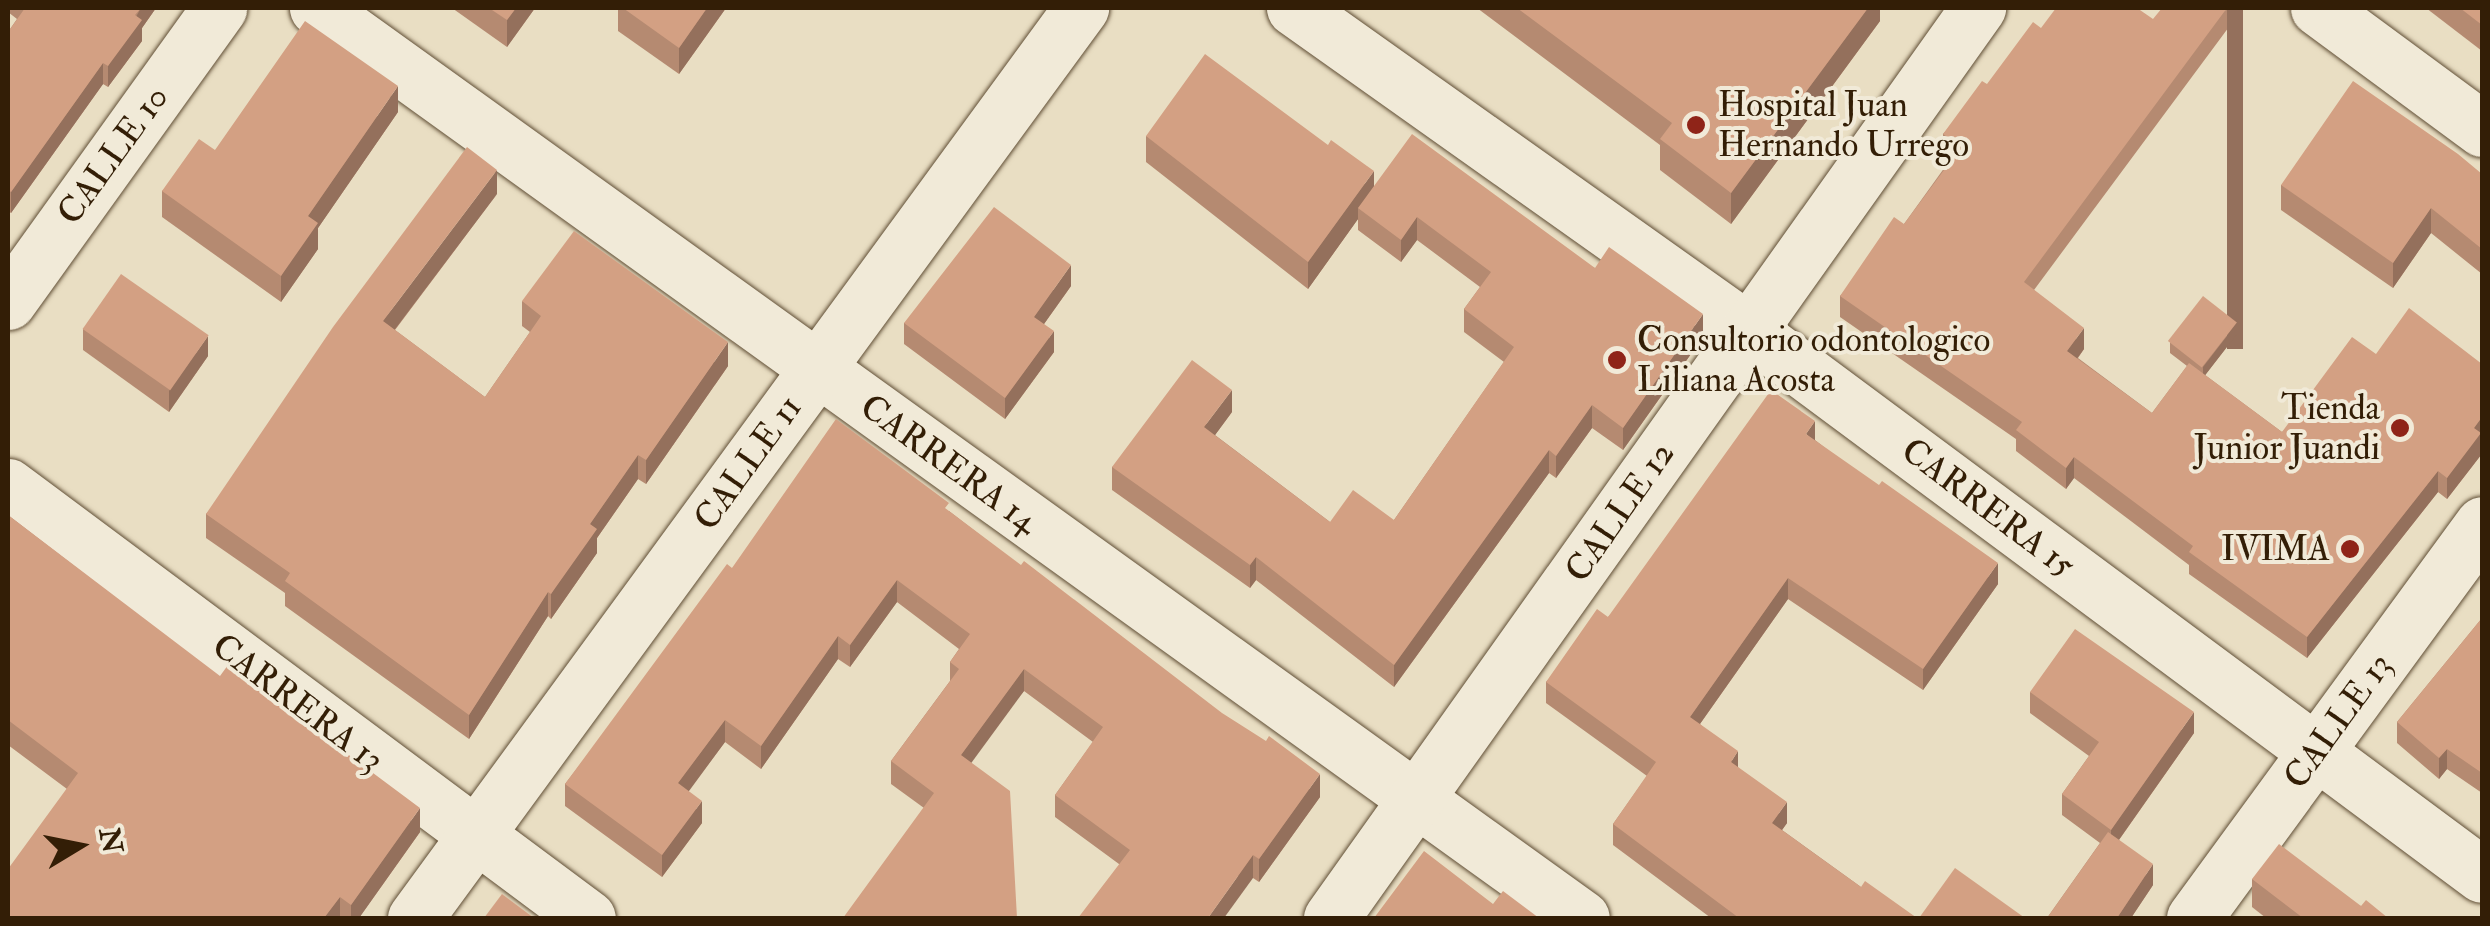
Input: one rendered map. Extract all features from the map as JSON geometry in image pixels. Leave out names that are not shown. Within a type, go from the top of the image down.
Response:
[{"type":"street","name":"CALLE 10","points":[[8,302],[219,8]]},
{"type":"street","name":"CARRERA 14","points":[[317,8],[1582,918]]},
{"type":"street","name":"CALLE 11","points":[[415,918],[1081,8]]},
{"type":"street","name":"CARRERA 15","points":[[1294,8],[1748,330],[2482,874]]},
{"type":"street","name":"CALLE 12","points":[[1331,918],[1978,8]]},
{"type":"street","points":[[2318,8],[2482,129]]},
{"type":"street","name":"CARRERA 13","points":[[8,486],[588,918]]},
{"type":"street","name":"CALLE 13","points":[[2194,918],[2482,524]]},
{"type":"building","points":[[25,8],[141,8],[135,15],[142,20],[108,66],[103,63],[11,192],[8,32]]},
{"type":"building","points":[[489,8],[516,8],[507,20]]},
{"type":"building","points":[[623,8],[707,8],[679,48]]},
{"type":"building","points":[[1517,8],[1868,8],[1731,193],[1660,139],[1672,123]]},
{"type":"building","points":[[2056,8],[2137,8],[2153,19],[2162,8],[2227,8],[2024,282],[2084,328],[2067,351],[2152,413],[2189,363],[2282,432],[2352,337],[2376,354],[2409,308],[2482,364],[2482,417],[2474,428],[2481,433],[2447,478],[2438,471],[2307,637],[2189,552],[2193,546],[2074,457],[2066,468],[2016,430],[2022,422],[1840,296],[1894,217],[1904,224],[1961,147],[1943,134],[1982,81],[1987,84],[2033,22],[2041,28]]},
{"type":"building","points":[[2460,8],[2482,8],[2482,25]]},
{"type":"building","points":[[305,21],[398,86],[308,216],[318,223],[281,276],[162,191],[199,139],[215,150]]},
{"type":"building","points":[[1205,54],[1328,145],[1331,140],[1374,171],[1308,262],[1146,136]]},
{"type":"building","points":[[2353,81],[2482,174],[2482,249],[2431,208],[2393,263],[2281,185]]},
{"type":"building","points":[[1412,134],[1595,268],[1609,247],[1703,314],[1623,428],[1592,405],[1556,456],[1549,450],[1394,665],[1256,557],[1250,565],[1112,467],[1192,360],[1232,390],[1204,427],[1330,522],[1353,490],[1394,520],[1514,347],[1464,309],[1491,272],[1417,217],[1401,240],[1358,208]]},
{"type":"building","points":[[467,147],[497,170],[383,321],[485,397],[541,316],[522,301],[574,231],[728,342],[646,460],[638,455],[590,524],[597,529],[551,594],[548,592],[469,715],[285,581],[290,573],[206,514],[333,327]]},
{"type":"building","points":[[994,207],[1071,265],[1034,317],[1054,331],[1005,398],[904,323]]},
{"type":"building","points":[[121,274],[209,335],[170,390],[83,329]]},
{"type":"building","points":[[2203,296],[2237,322],[2202,367],[2168,341]]},
{"type":"building","points":[[1771,390],[1815,421],[1806,434],[1879,485],[1882,481],[1998,563],[1923,669],[1788,578],[1690,717],[1738,751],[1731,762],[1787,802],[1772,823],[1861,887],[1865,881],[1917,918],[1739,918],[1613,824],[1656,762],[1546,682],[1597,609],[1608,617]]},
{"type":"building","points":[[836,419],[949,503],[945,508],[1021,565],[1024,561],[1222,713],[1266,741],[1269,736],[1320,774],[1259,859],[1253,855],[1208,918],[1078,918],[1130,850],[1055,795],[1103,727],[1024,669],[961,755],[1010,791],[1017,918],[843,918],[934,793],[891,761],[959,669],[950,662],[970,634],[897,580],[850,645],[838,636],[761,746],[725,720],[678,783],[702,801],[662,855],[565,784],[727,564],[732,568]]},
{"type":"building","points":[[8,515],[220,676],[228,665],[420,808],[351,905],[340,897],[324,918],[8,918],[8,869],[78,773],[8,720]]},
{"type":"building","points":[[2482,618],[2482,773],[2447,749],[2439,758],[2397,722]]},
{"type":"building","points":[[2075,629],[2194,712],[2111,830],[2062,794],[2099,742],[2030,692]]},
{"type":"building","points":[[2108,832],[2153,864],[2117,918],[2047,918]]},
{"type":"building","points":[[2279,844],[2361,906],[2366,900],[2388,918],[2303,918],[2252,879]]},
{"type":"building","points":[[1424,851],[1493,904],[1503,891],[1539,918],[1374,918]]},
{"type":"building","points":[[1955,868],[2025,918],[1919,918]]},
{"type":"building","points":[[502,894],[534,918],[484,918]]},
{"type":"place","name":"Hospital Juan Hernando Urrego","points":[[1696,125]]},
{"type":"place","name":"Consultorio odontologico Liliana Acosta","points":[[1617,360]]},
{"type":"place","name":"Tienda Junior Juandi","points":[[2400,428]]},
{"type":"place","name":"IVIMA","points":[[2350,549]]}]
